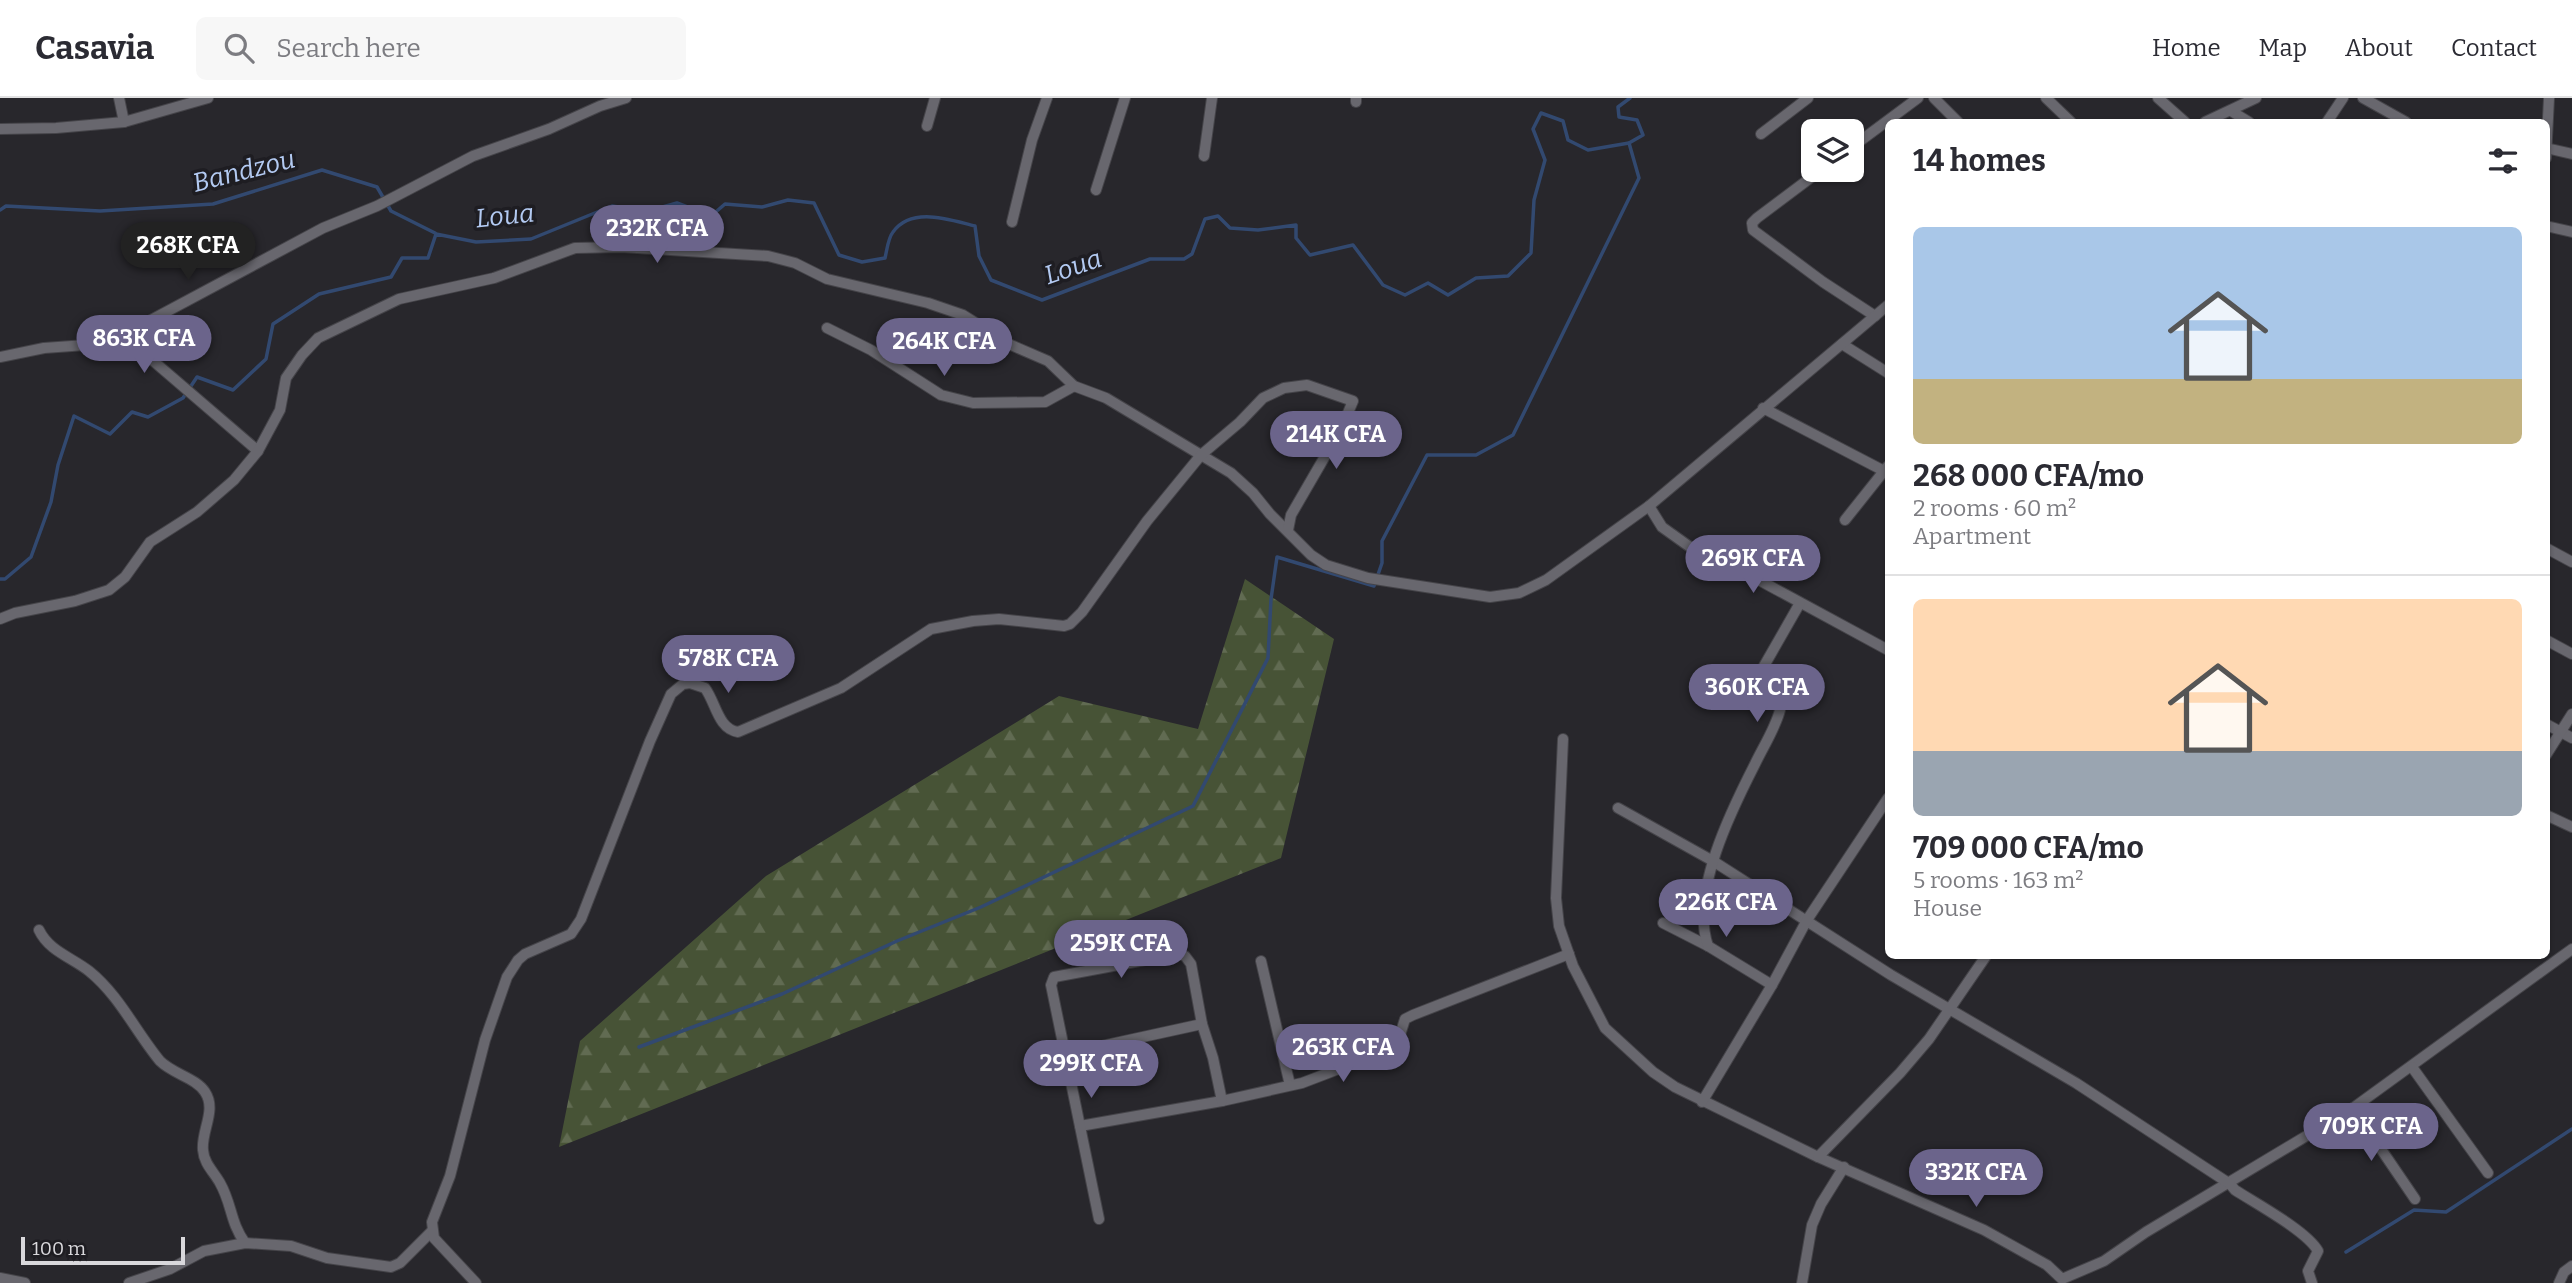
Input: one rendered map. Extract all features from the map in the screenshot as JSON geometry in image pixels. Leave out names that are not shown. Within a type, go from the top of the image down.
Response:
[{"type":"street","points":[[119,98],[124,122]]},
{"type":"street","points":[[0,129],[56,128],[124,122],[208,98]]},
{"type":"street","points":[[0,357],[44,348],[86,345],[123,335],[323,228],[377,206],[473,156],[549,129],[606,101],[626,98]]},
{"type":"street","points":[[928,126],[935,98]]},
{"type":"street","points":[[1012,222],[1032,140],[1047,98]]},
{"type":"street","points":[[1096,190],[1125,98]]},
{"type":"street","points":[[1204,156],[1212,98]]},
{"type":"street","points":[[1761,134],[1808,98]]},
{"type":"street","points":[[1890,119],[1918,98]]},
{"type":"street","points":[[1934,98],[1955,119]]},
{"type":"street","points":[[2046,98],[2068,119]]},
{"type":"street","points":[[2158,98],[2182,119]]},
{"type":"street","points":[[2212,119],[2256,98]]},
{"type":"street","points":[[2328,119],[2343,98]]},
{"type":"street","points":[[2363,98],[2401,119]]},
{"type":"street","points":[[2548,119],[2549,98]]},
{"type":"street","points":[[2231,111],[2244,119]]},
{"type":"street","points":[[1864,138],[1885,122]]},
{"type":"street","points":[[2550,151],[2572,155]]},
{"type":"street","points":[[1805,182],[1757,218],[1752,223],[1753,230],[1875,316]]},
{"type":"street","points":[[2550,227],[2572,232]]},
{"type":"street","points":[[0,619],[109,590],[125,577],[150,542],[197,512],[234,480],[258,451],[280,410],[286,377],[318,338],[399,299],[494,278],[575,248],[621,247],[768,256],[795,263],[827,279],[928,303],[964,315],[1011,345],[1048,361],[1074,386],[1106,398],[1231,473],[1300,545],[1326,565],[1381,581],[1490,597],[1519,593],[1546,580],[1649,506],[1885,308]]},
{"type":"street","points":[[827,328],[871,350],[942,395],[972,403],[1045,402],[1074,386]]},
{"type":"street","points":[[123,335],[258,451]]},
{"type":"street","points":[[1842,344],[1885,371]]},
{"type":"street","points":[[476,1283],[435,1238],[432,1222],[450,1176],[485,1040],[508,977],[518,960],[525,954],[563,939],[576,929],[650,741],[671,694],[677,688],[690,683],[705,688],[723,724],[728,730],[738,732],[841,688],[931,629],[985,620],[1064,626],[1070,624],[1082,612],[1147,521],[1201,455],[1240,422],[1263,398],[1284,388],[1307,385],[1353,401],[1323,462],[1295,509],[1287,530]]},
{"type":"street","points":[[1763,408],[1885,469]]},
{"type":"street","points":[[1845,520],[1885,472]]},
{"type":"street","points":[[1649,506],[1662,527],[1678,539],[1885,648]]},
{"type":"street","points":[[2550,550],[2572,562]]},
{"type":"street","points":[[1708,946],[1704,921],[1713,861],[1734,804],[1778,716],[1779,705],[1767,681],[1764,666],[1800,603]]},
{"type":"street","points":[[2550,642],[2572,654]]},
{"type":"street","points":[[2550,748],[2572,714]]},
{"type":"street","points":[[2550,726],[2572,738]]},
{"type":"street","points":[[1563,739],[1556,898],[1559,926],[1580,982],[1605,1028],[1653,1072],[1702,1102],[1818,1157],[1984,1230],[2047,1265],[2060,1281],[2104,1261],[2146,1232],[2353,1108],[2572,948]]},
{"type":"street","points":[[1702,1102],[1772,985],[1807,920],[1885,802]]},
{"type":"street","points":[[1618,808],[1713,861],[1891,975],[2076,1083],[2230,1184],[2315,1245],[2318,1251],[2308,1271],[2312,1283]]},
{"type":"street","points":[[2550,817],[2572,827]]},
{"type":"street","points":[[1663,923],[1708,946],[1772,985]]},
{"type":"street","points":[[39,930],[53,949],[68,956],[103,983],[170,1071],[203,1088],[208,1096],[210,1111],[203,1142],[205,1161],[221,1184],[232,1221],[245,1243]]},
{"type":"street","points":[[1080,1126],[1222,1101],[1302,1083],[1383,1052],[1399,1038],[1405,1019],[1413,1015],[1569,954]]},
{"type":"street","points":[[1099,1219],[1051,985],[1052,979],[1181,955],[1191,964],[1202,1024],[1222,1101]]},
{"type":"street","points":[[1818,1157],[1900,1073],[1929,1038],[1984,959]]},
{"type":"street","points":[[1261,961],[1290,1085]]},
{"type":"street","points":[[1065,1054],[1202,1024]]},
{"type":"street","points":[[2412,1067],[2488,1173]]},
{"type":"street","points":[[2353,1108],[2415,1199]]},
{"type":"street","points":[[1802,1283],[1812,1225],[1821,1204],[1844,1167]]},
{"type":"street","points":[[129,1283],[170,1269],[204,1251],[245,1243],[291,1246],[327,1258],[391,1267],[400,1264],[432,1231]]},
{"type":"street","points":[[2559,1283],[2564,1272],[2572,1266]]},
{"type":"street","points":[[0,1278],[25,1283]]},
{"type":"green space","points":[[1245,579],[1334,639],[1281,858],[559,1147],[580,1041],[766,876],[1059,696],[1198,729]]},
{"type":"waterway","name":"Loua","points":[[0,579],[5,579],[31,557],[51,502],[58,465],[74,416],[110,434],[132,412],[148,417],[183,398],[197,377],[233,390],[266,359],[273,324],[319,294],[391,277],[402,258],[428,258],[436,234],[476,242],[531,239],[612,206],[648,211],[677,203],[711,216],[725,204],[762,207],[788,200],[814,203],[839,255],[862,262],[885,258],[891,235],[910,219],[943,218],[975,226],[979,256],[991,280],[1042,300],[1150,259],[1184,259],[1192,254],[1205,219],[1218,216],[1230,228],[1258,230],[1296,225],[1296,238],[1310,255],[1353,245],[1383,285],[1405,295],[1428,283],[1448,295],[1476,278],[1508,276],[1531,253],[1534,200],[1545,160],[1533,129],[1541,113],[1563,121],[1568,140],[1588,150],[1629,143],[1643,135],[1637,120],[1619,117],[1618,107],[1630,98]]},
{"type":"waterway","points":[[639,1047],[782,994],[897,941],[981,907],[1193,806],[1268,658],[1271,599],[1277,557],[1374,586],[1382,563],[1382,541],[1427,455],[1476,455],[1513,435],[1639,178],[1629,143]]},
{"type":"waterway","name":"Bandzou","points":[[0,210],[6,206],[100,211],[213,204],[322,170],[377,187],[391,211],[435,233]]},
{"type":"waterway","points":[[2346,1252],[2414,1210],[2446,1212],[2572,1129]]}]
